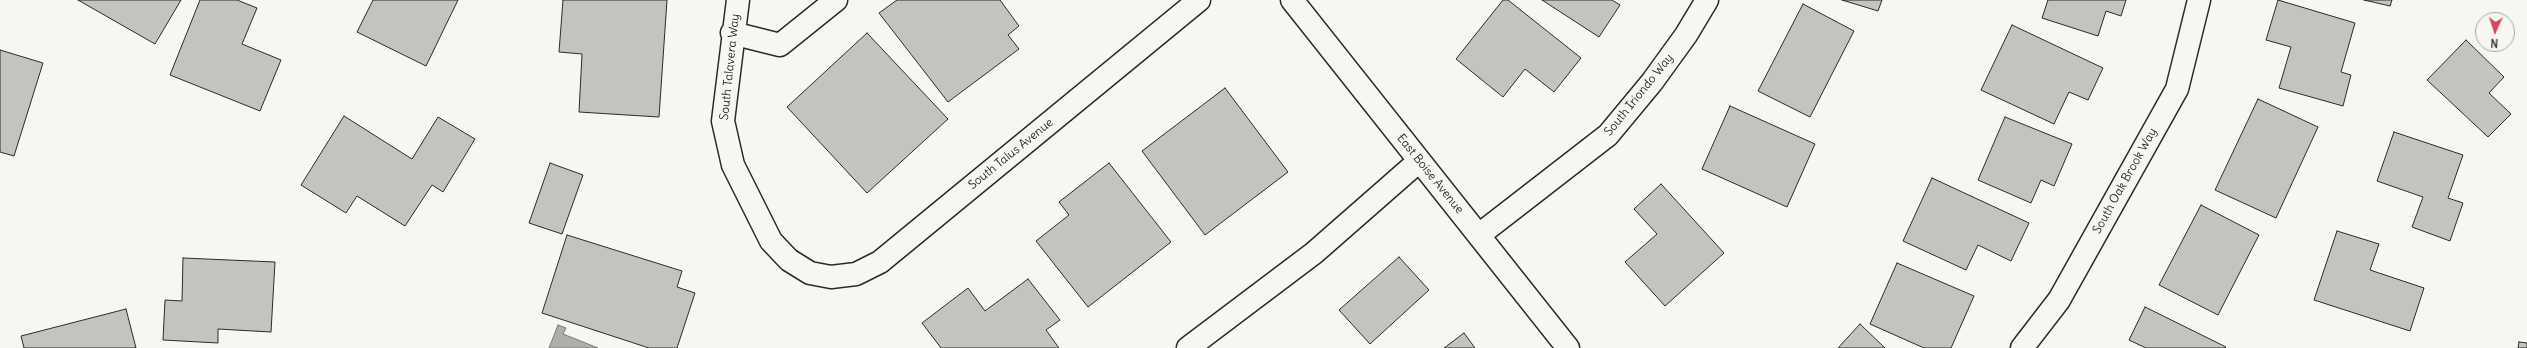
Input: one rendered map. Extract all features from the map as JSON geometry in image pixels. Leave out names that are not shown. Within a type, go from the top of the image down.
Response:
[{"type":"street","name":"South Talavera Way","points":[[738,0],[732,33],[723,121],[733,165],[771,241],[788,260],[810,274]]},
{"type":"street","points":[[732,33],[780,45],[836,0]]},
{"type":"street","name":"South Talus Avenue","points":[[810,274],[831,277],[856,274],[880,262],[1199,0]]},
{"type":"street","name":"East Boise Avenue","points":[[1292,0],[1568,348]]},
{"type":"street","name":"South Iriondo Way","points":[[1479,235],[1527,200],[1608,135],[1665,65],[1686,35],[1707,0]]},
{"type":"street","name":"South Oak Brook Way","points":[[2022,348],[2059,300],[2177,88],[2199,0]]},
{"type":"street","points":[[1188,348],[1314,253],[1419,161]]},
{"type":"shaded area","points":[[558,325],[566,328],[563,334],[598,348],[549,348]]},
{"type":"building","points":[[78,0],[181,0],[155,44]]},
{"type":"building","points":[[200,0],[237,0],[257,8],[242,44],[281,60],[260,111],[170,75]]},
{"type":"building","points":[[373,0],[458,0],[426,66],[357,32]]},
{"type":"building","points":[[563,0],[667,0],[659,117],[579,112],[582,54],[559,52]]},
{"type":"building","points":[[897,0],[1000,0],[1019,26],[1008,35],[1019,49],[948,102],[879,13]]},
{"type":"building","points":[[1503,0],[1508,0],[1581,58],[1554,92],[1525,69],[1503,97],[1456,59]]},
{"type":"building","points":[[1542,0],[1612,0],[1620,5],[1599,37]]},
{"type":"building","points":[[1842,0],[1882,0],[1878,11]]},
{"type":"building","points":[[2048,0],[2126,0],[2121,16],[2106,11],[2098,36],[2042,18]]},
{"type":"building","points":[[2278,0],[2355,23],[2341,72],[2351,75],[2343,106],[2279,88],[2291,47],[2266,40]]},
{"type":"building","points":[[2364,0],[2392,0],[2390,6]]},
{"type":"building","points":[[1803,4],[1854,31],[1810,117],[1758,91]]},
{"type":"building","points":[[2012,25],[2103,68],[2088,100],[2069,92],[2054,124],[1981,90]]},
{"type":"building","points":[[867,33],[948,119],[867,193],[787,107]]},
{"type":"building","points":[[2466,40],[2475,49],[2475,52],[2478,52],[2504,77],[2489,93],[2511,114],[2488,137],[2427,80]]},
{"type":"building","points":[[0,50],[43,63],[14,156],[0,152]]},
{"type":"building","points":[[1225,88],[1288,172],[1205,235],[1142,151]]},
{"type":"building","points":[[2258,99],[2318,127],[2276,218],[2215,190]]},
{"type":"building","points":[[1730,106],[1815,144],[1787,207],[1702,169]]},
{"type":"building","points":[[344,116],[412,159],[438,117],[475,139],[443,192],[432,185],[405,226],[357,196],[346,213],[301,185]]},
{"type":"building","points":[[2005,117],[2072,144],[2054,186],[2041,180],[2031,203],[1978,180]]},
{"type":"building","points":[[2394,132],[2463,155],[2448,198],[2463,203],[2450,241],[2412,227],[2423,197],[2377,181]]},
{"type":"building","points":[[550,163],[583,175],[562,234],[529,223]]},
{"type":"building","points":[[1109,163],[1171,242],[1088,307],[1036,241],[1069,215],[1059,202]]},
{"type":"building","points":[[1932,178],[2029,223],[2011,261],[1978,245],[1966,270],[1903,241]]},
{"type":"building","points":[[1661,184],[1724,253],[1665,306],[1625,262],[1657,234],[1634,209]]},
{"type":"building","points":[[2201,205],[2259,235],[2218,315],[2159,285]]},
{"type":"building","points":[[2337,231],[2379,244],[2370,270],[2424,288],[2410,331],[2314,300]]},
{"type":"building","points":[[567,235],[682,271],[677,287],[695,293],[677,348],[649,348],[542,313]]},
{"type":"building","points":[[1399,257],[1429,290],[1370,344],[1339,310]]},
{"type":"building","points":[[183,258],[275,262],[271,332],[218,329],[218,343],[163,340],[165,300],[182,301]]},
{"type":"building","points":[[1897,263],[1974,296],[1951,348],[1924,348],[1870,324]]},
{"type":"building","points":[[1028,279],[1060,320],[1046,330],[1059,348],[941,348],[922,323],[968,288],[985,311]]},
{"type":"building","points":[[2145,307],[2226,347],[2146,348],[2129,340]]},
{"type":"building","points":[[126,309],[136,348],[24,348],[21,336]]},
{"type":"building","points":[[1860,324],[1885,348],[1838,348]]},
{"type":"building","points":[[1464,333],[1475,348],[1444,348]]},
{"type":"building","points":[[2519,342],[2527,343],[2527,348],[2518,348]]}]
